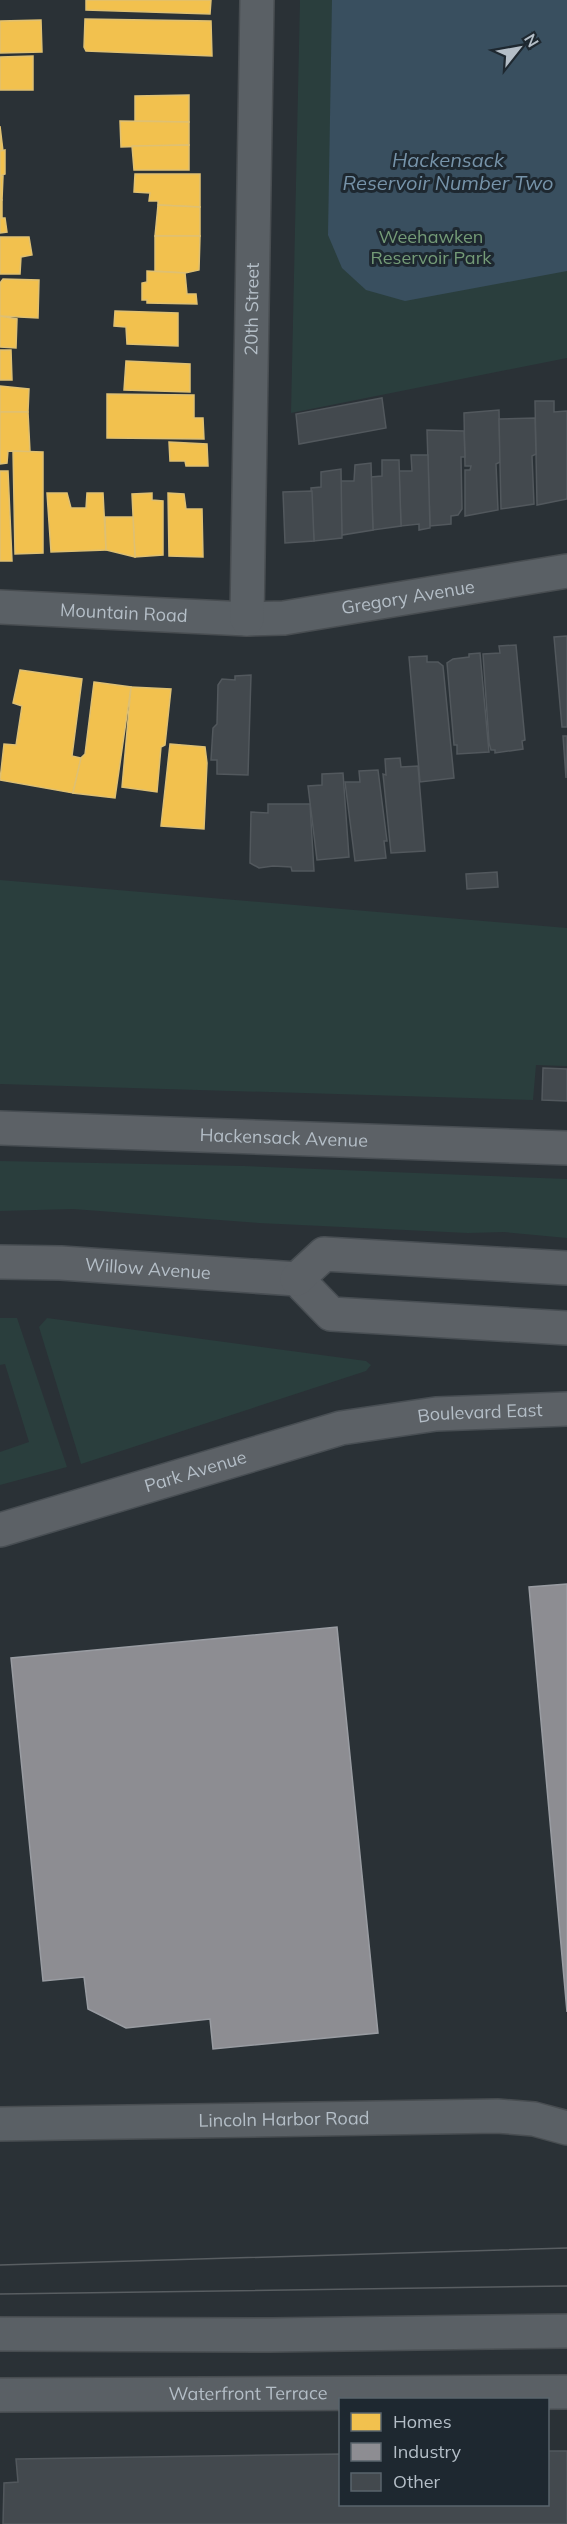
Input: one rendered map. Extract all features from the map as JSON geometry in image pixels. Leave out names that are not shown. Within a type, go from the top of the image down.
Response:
[{"type":"main road","name":"Hackensack Avenue","points":[[0,1128],[567,1148]]},
{"type":"main road","points":[[567,1268],[324,1254],[297,1279],[331,1314],[567,1328]]},
{"type":"main road","name":"Willow Avenue","points":[[0,1262],[61,1263],[297,1279]]},
{"type":"main road","name":"Boulevard East","points":[[393,1419],[475,1411],[567,1409]]},
{"type":"main road","name":"Park Avenue","points":[[0,1530],[309,1436],[393,1419]]},
{"type":"street","name":"20th Street","points":[[248,619],[257,0]]},
{"type":"street","name":"Gregory Avenue","points":[[248,619],[284,618],[567,571]]},
{"type":"street","name":"Mountain Road","points":[[0,607],[248,619]]},
{"type":"street","name":"Lincoln Harbor Road","points":[[0,2124],[497,2116],[534,2119],[567,2128]]},
{"type":"street","points":[[0,2334],[271,2335],[567,2331]]},
{"type":"street","name":"Waterfront Terrace","points":[[0,2395],[567,2392]]},
{"type":"green space","name":"Hackensack Reservoir Number Two","points":[[300,0],[567,0],[567,358],[291,413]]},
{"type":"green space","points":[[0,880],[567,928],[567,1066],[536,1065],[533,1100],[0,1084]]},
{"type":"green space","points":[[0,1161],[244,1166],[567,1179],[567,1238],[504,1232],[468,1233],[259,1223],[73,1209],[0,1211]]},
{"type":"green space","points":[[0,1318],[17,1318],[67,1467],[0,1485],[0,1452],[29,1442],[5,1364],[0,1365]]},
{"type":"green space","points":[[47,1318],[366,1361],[371,1365],[366,1371],[81,1464],[39,1327]]},
{"type":"water","name":"Hackensack Reservoir Number Two","points":[[332,0],[567,0],[567,271],[405,301],[366,290],[342,268],[328,235]]},
{"type":"building: Homes","points":[[86,0],[211,0],[210,14],[86,10]]},
{"type":"building: Homes","points":[[85,19],[211,21],[212,56],[86,51],[84,47]]},
{"type":"building: Homes","points":[[41,20],[42,52],[0,53],[0,21]]},
{"type":"building: Homes","points":[[33,56],[33,90],[0,90],[0,57]]},
{"type":"building: Homes","points":[[189,95],[189,122],[135,121],[135,96]]},
{"type":"building: Homes","points":[[120,121],[189,122],[189,145],[121,147]]},
{"type":"building: Homes","points":[[0,126],[3,151],[0,151]]},
{"type":"building: Homes","points":[[189,145],[189,170],[134,170],[132,146]]},
{"type":"building: Homes","points":[[5,150],[5,174],[0,176],[0,151]]},
{"type":"building: Homes","points":[[135,174],[200,174],[200,207],[158,205],[158,201],[149,201],[150,193],[134,192]]},
{"type":"building: Homes","points":[[0,176],[3,176],[2,200],[0,200]]},
{"type":"building: Homes","points":[[0,200],[2,200],[2,218],[5,218],[7,232],[0,233]]},
{"type":"building: Homes","points":[[158,205],[200,207],[200,236],[155,236]]},
{"type":"building: Homes","points":[[155,236],[200,236],[199,270],[185,273],[155,271]]},
{"type":"building: Homes","points":[[0,237],[29,237],[32,255],[21,257],[20,274],[0,274]]},
{"type":"building: Homes","points":[[147,271],[185,273],[187,294],[196,294],[197,304],[147,303],[147,300],[142,300],[142,283],[147,282]]},
{"type":"building: Homes","points":[[3,279],[39,280],[38,318],[0,316],[0,283]]},
{"type":"building: Homes","points":[[115,311],[178,313],[178,346],[127,344],[126,327],[114,326]]},
{"type":"building: Homes","points":[[0,316],[17,319],[16,348],[0,347]]},
{"type":"building: Homes","points":[[0,350],[11,350],[12,380],[0,380]]},
{"type":"building: Homes","points":[[126,361],[190,364],[190,392],[124,390]]},
{"type":"building: Homes","points":[[0,386],[29,389],[28,412],[0,412]]},
{"type":"building: Homes","points":[[107,394],[194,395],[194,418],[203,418],[204,439],[107,438]]},
{"type":"building: Homes","points":[[0,412],[28,412],[30,452],[8,451],[7,463],[0,464]]},
{"type":"building: Homes","points":[[169,442],[207,444],[208,466],[186,466],[185,461],[170,461]]},
{"type":"building: Homes","points":[[13,451],[43,452],[43,553],[15,554]]},
{"type":"building: Homes","points":[[0,471],[8,471],[12,561],[0,561]]},
{"type":"building: Homes","points":[[47,493],[67,493],[71,508],[86,508],[87,493],[103,493],[106,550],[51,552]]},
{"type":"building: Homes","points":[[152,493],[152,500],[163,501],[163,555],[135,557],[132,494]]},
{"type":"building: Homes","points":[[168,493],[184,494],[186,509],[202,509],[203,557],[169,556]]},
{"type":"building: Homes","points":[[105,517],[133,517],[135,557],[106,550]]},
{"type":"building: Homes","points":[[20,670],[82,679],[72,756],[81,758],[73,793],[0,780],[4,744],[16,745],[22,706],[13,703]]},
{"type":"building: Homes","points":[[94,682],[131,687],[115,798],[73,793],[81,758],[85,754]]},
{"type":"building: Homes","points":[[131,687],[171,689],[165,745],[161,747],[157,792],[122,787]]},
{"type":"building: Homes","points":[[170,744],[205,747],[207,763],[204,829],[161,826]]},
{"type":"building: Industry","points":[[567,1584],[567,2012],[529,1587]]},
{"type":"building: Industry","points":[[337,1627],[378,2033],[213,2049],[210,2019],[126,2028],[88,2009],[84,1977],[43,1981],[11,1658]]},
{"type":"building: Other","points":[[382,398],[386,428],[299,444],[296,414]]},
{"type":"building: Other","points":[[535,401],[554,401],[554,412],[567,411],[567,499],[537,505]]},
{"type":"building: Other","points":[[499,410],[500,462],[496,464],[498,510],[465,516],[465,470],[470,470],[471,466],[465,466],[464,413]]},
{"type":"building: Other","points":[[535,418],[536,454],[532,456],[534,504],[501,509],[499,419]]},
{"type":"building: Other","points":[[427,430],[464,431],[465,457],[461,457],[462,509],[458,515],[451,516],[451,524],[430,526]]},
{"type":"building: Other","points":[[411,455],[428,455],[430,528],[419,530],[419,524],[401,526],[399,471],[412,471]]},
{"type":"building: Other","points":[[382,460],[399,460],[401,526],[373,530],[371,477],[382,476]]},
{"type":"building: Other","points":[[371,463],[373,530],[342,535],[340,481],[354,481],[355,465]]},
{"type":"building: Other","points":[[341,469],[342,538],[314,541],[311,488],[321,487],[321,472]]},
{"type":"building: Other","points":[[312,491],[314,541],[285,543],[283,492]]},
{"type":"building: Other","points":[[567,636],[567,727],[562,727],[554,637]]},
{"type":"building: Other","points":[[516,645],[525,740],[522,741],[523,749],[495,753],[495,750],[491,750],[489,743],[483,654],[500,653],[499,646]]},
{"type":"building: Other","points":[[480,653],[489,752],[457,754],[457,745],[454,745],[447,663],[453,659],[469,657],[469,654]]},
{"type":"building: Other","points":[[427,656],[427,662],[438,662],[443,666],[454,778],[420,782],[409,657]]},
{"type":"building: Other","points":[[251,675],[248,775],[217,774],[217,760],[211,760],[213,728],[217,724],[218,685],[222,679],[235,680],[235,676]]},
{"type":"building: Other","points":[[563,736],[567,736],[566,778]]},
{"type":"building: Other","points":[[400,758],[401,767],[418,766],[425,851],[391,853],[383,774],[386,775],[385,759]]},
{"type":"building: Other","points":[[378,770],[387,841],[384,841],[386,858],[355,861],[345,782],[360,782],[359,771]]},
{"type":"building: Other","points":[[343,773],[349,857],[317,860],[308,786],[322,785],[322,774]]},
{"type":"building: Other","points":[[268,804],[310,804],[314,871],[292,871],[291,867],[273,866],[259,868],[250,863],[251,812],[268,813]]},
{"type":"building: Other","points":[[497,872],[498,887],[467,889],[466,874]]},
{"type":"building: Other","points":[[543,1068],[567,1069],[567,1101],[542,1100]]},
{"type":"building: Other","points":[[549,2451],[567,2451],[567,2524],[3,2524],[4,2483],[18,2482],[16,2459],[339,2454],[339,2506],[549,2506]]},
{"type":"tram line","points":[[0,2265],[567,2248]]},
{"type":"tram line","points":[[0,2294],[567,2286]]},
{"type":"park label","name":"Weehawken Reservoir Park","points":[[431,247]]}]
